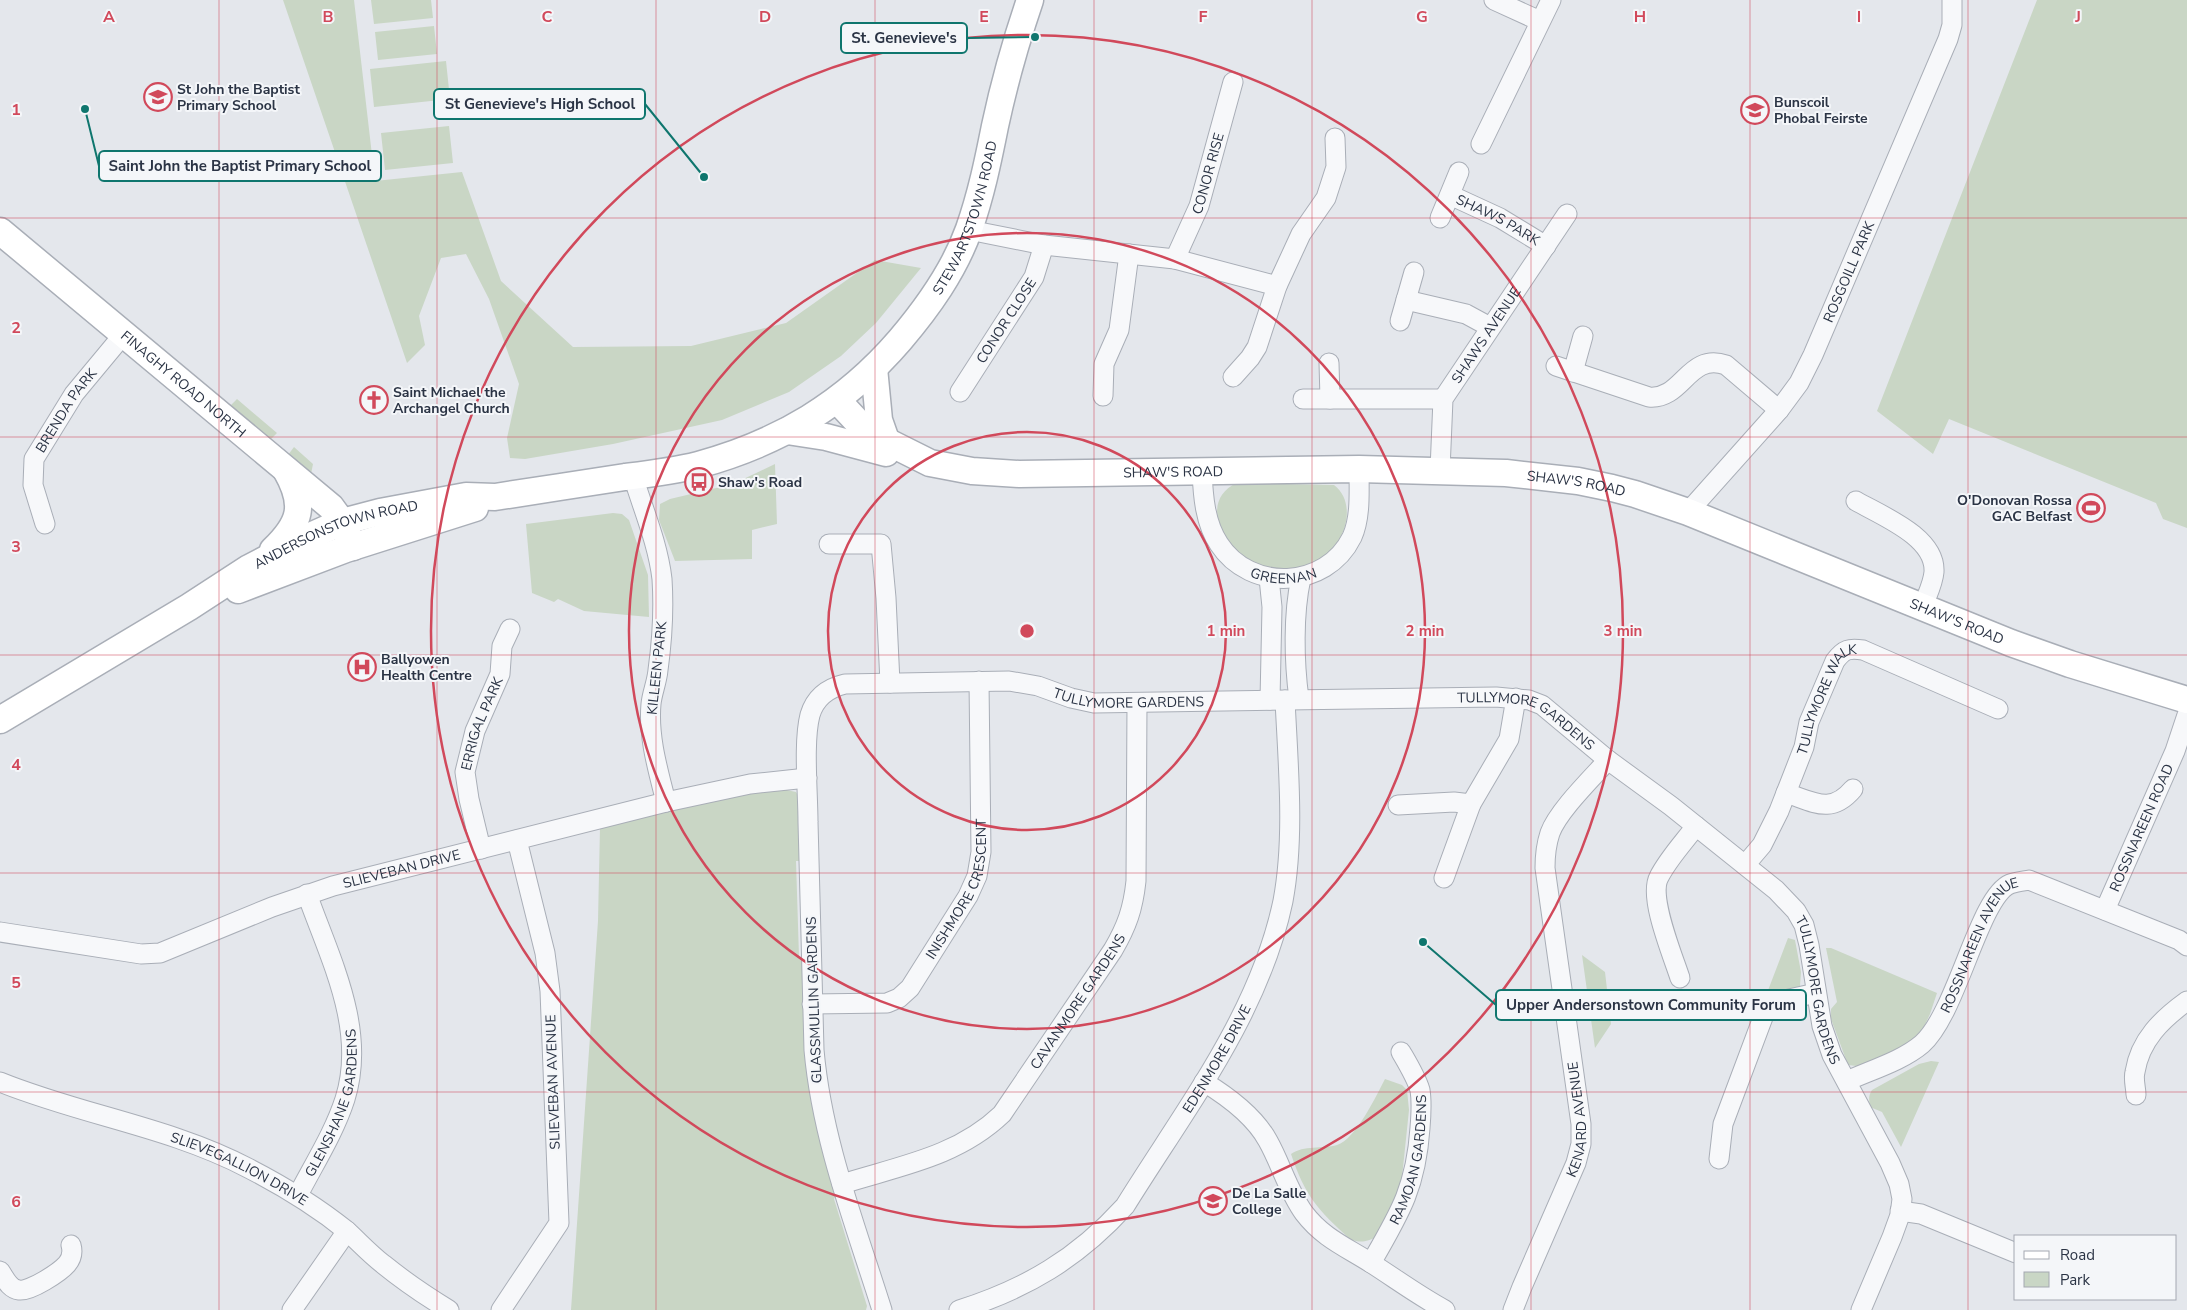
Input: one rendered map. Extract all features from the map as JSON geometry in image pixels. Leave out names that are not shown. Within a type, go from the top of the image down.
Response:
[{"type":"street","name":"STEWARTSTOWN ROAD","points":[[838,400],[874,368],[924,312],[944,282],[960,251],[969,230],[985,179],[1000,107],[1030,0]]},
{"type":"street","points":[[1494,0],[1540,20]]},
{"type":"street","points":[[1481,144],[1540,20],[1552,0]]},
{"type":"street","name":"ROSGOILL PARK","points":[[1688,512],[1780,410],[1799,383],[1813,355],[1948,39],[1952,25],[1952,0]]},
{"type":"street","name":"CONOR RISE","points":[[1175,259],[1199,206],[1233,82]]},
{"type":"street","points":[[1233,377],[1250,358],[1257,346],[1277,286],[1301,234],[1326,198],[1336,167],[1335,138]]},
{"type":"street","name":"SHAWS PARK","points":[[1440,218],[1459,172]]},
{"type":"street","name":"SHAWS PARK","points":[[1450,195],[1500,218],[1546,246]]},
{"type":"street","name":"SHAWS AVENUE","points":[[1440,470],[1443,399],[1567,214]]},
{"type":"street","points":[[969,230],[1044,245],[1175,259],[1277,286]]},
{"type":"street","name":"FINAGHY ROAD NORTH","points":[[0,231],[331,507],[342,522],[354,547]]},
{"type":"street","name":"CONOR CLOSE","points":[[960,392],[1034,277],[1044,245]]},
{"type":"street","points":[[1102,396],[1104,364],[1119,330],[1129,254]]},
{"type":"street","points":[[1400,321],[1414,272]]},
{"type":"street","points":[[1406,300],[1466,314],[1490,327]]},
{"type":"street","name":"BRENDA PARK","points":[[45,524],[32,485],[34,459],[74,394],[123,335]]},
{"type":"street","points":[[1583,336],[1565,369],[1657,398],[1669,392],[1702,364],[1718,362],[1726,365],[1780,410]]},
{"type":"street","points":[[1329,363],[1330,399]]},
{"type":"street","points":[[874,368],[878,420],[886,440]]},
{"type":"street","points":[[1303,399],[1443,399]]},
{"type":"street","name":"ANDERSONSTOWN ROAD","points":[[0,720],[262,561],[296,542],[342,522],[414,505],[466,496],[495,497],[633,476],[705,462],[733,454],[787,431],[838,400]]},
{"type":"street","name":"SHAW'S ROAD","points":[[838,400],[859,426],[866,431],[930,463]]},
{"type":"street","name":"SHAW'S ROAD","points":[[787,431],[826,437],[894,456],[997,474],[1359,469],[1440,470],[1536,475],[1578,481],[1635,494],[1688,512],[2011,642],[2070,664],[2187,700]]},
{"type":"street","points":[[262,561],[293,528],[298,512],[298,496],[284,466]]},
{"type":"street","name":"GREENAN","points":[[1202,471],[1208,521],[1219,544],[1236,564],[1244,569],[1269,578],[1278,579],[1301,578],[1327,566],[1338,557],[1353,536],[1359,503],[1359,469]]},
{"type":"street","name":"KILLEEN PARK","points":[[633,476],[655,548],[662,580],[662,626],[658,672],[651,703],[651,726],[653,745],[666,802]]},
{"type":"street","name":"ANDERSONSTOWN ROAD","points":[[189,606],[354,547],[476,507],[495,497]]},
{"type":"street","points":[[1856,501],[1909,531],[1924,545],[1931,556],[1934,571],[1932,585],[1923,606]]},
{"type":"street","points":[[829,544],[880,544],[886,598],[890,683]]},
{"type":"street","points":[[1269,578],[1285,700]]},
{"type":"street","points":[[1285,700],[1296,674],[1297,594],[1301,578]]},
{"type":"street","name":"ERRIGAL PARK","points":[[481,849],[469,799],[465,772],[475,731],[500,674],[502,646],[510,629]]},
{"type":"street","name":"TULLYMORE WALK","points":[[1745,865],[1762,845],[1804,747],[1810,722],[1835,661],[1842,652],[1851,648],[1863,650],[1998,709]]},
{"type":"street","name":"TULLYMORE GARDENS","points":[[807,740],[810,717],[814,705],[828,691],[845,684],[978,681],[1028,683],[1072,698],[1094,703],[1516,698],[1542,705],[1608,760],[1696,826],[1776,890],[1796,911],[1804,925],[1809,944],[1822,1026],[1832,1055],[1890,1163],[1899,1184],[1902,1200],[1892,1237],[1861,1310]]},
{"type":"street","name":"INISHMORE CRESCENT","points":[[812,1004],[887,1003],[899,998],[910,988],[968,896],[977,876],[981,852],[978,681]]},
{"type":"street","points":[[1444,878],[1471,804],[1509,739],[1516,698]]},
{"type":"street","name":"EDENMORE DRIVE","points":[[959,1310],[1018,1288],[1045,1274],[1071,1257],[1110,1223],[1125,1206],[1204,1082],[1253,994],[1267,960],[1283,900],[1289,845],[1285,700]]},
{"type":"street","name":"CAVANMORE GARDENS","points":[[842,1184],[946,1152],[970,1140],[989,1127],[1002,1114],[1113,950],[1126,927],[1133,907],[1136,881],[1137,703]]},
{"type":"street","name":"ROSSNAREEN ROAD","points":[[2105,910],[2175,751],[2187,715]]},
{"type":"street","name":"GLASSMULLIN GARDENS","points":[[807,740],[812,1004],[817,1084],[831,1152],[882,1310]]},
{"type":"street","name":"KENARD AVENUE","points":[[1513,1310],[1576,1163],[1581,1144],[1581,1124],[1545,868],[1546,849],[1550,831],[1561,815],[1608,760]]},
{"type":"street","name":"SLIEVEBAN DRIVE","points":[[0,932],[151,954],[190,942],[307,894],[666,802],[750,784],[807,778]]},
{"type":"street","points":[[1786,792],[1823,806],[1845,799],[1854,789]]},
{"type":"street","points":[[1398,805],[1454,802],[1471,804]]},
{"type":"street","points":[[1680,978],[1664,932],[1656,894],[1658,878],[1696,826]]},
{"type":"street","name":"SLIEVEBAN AVENUE","points":[[502,1310],[559,1223],[550,991],[546,962],[517,840]]},
{"type":"street","name":"ROSSNAREEN AVENUE","points":[[1847,1082],[1902,1056],[1922,1043],[1938,1023],[1952,999],[1991,906],[2001,891],[2010,884],[2029,880],[2179,940],[2187,946]]},
{"type":"street","name":"GLENSHANE GARDENS","points":[[298,1195],[318,1158],[342,1106],[351,1069],[352,1039],[347,1007],[307,894]]},
{"type":"street","points":[[1719,1160],[1723,1124],[1764,1012],[1776,1002],[1816,993]]},
{"type":"street","points":[[2136,1095],[2134,1072],[2145,1043],[2154,1028],[2187,1002]]},
{"type":"street","name":"RAMOAN GARDENS","points":[[1371,1262],[1404,1202],[1416,1168],[1421,1113],[1420,1090],[1411,1068],[1401,1052]]},
{"type":"street","name":"SLIEVEGALLION DRIVE","points":[[0,1082],[30,1094],[143,1127],[199,1147],[246,1167],[298,1195],[347,1231],[382,1264],[449,1310]]},
{"type":"street","points":[[1204,1082],[1231,1102],[1260,1129],[1268,1140],[1296,1199],[1314,1224],[1337,1244],[1371,1262],[1424,1305],[1446,1310]]},
{"type":"street","points":[[1900,1211],[1922,1214],[2014,1252]]},
{"type":"street","points":[[292,1310],[347,1231]]},
{"type":"street","points":[[0,1271],[12,1287],[19,1290],[27,1290],[66,1265],[72,1256],[71,1246]]},
{"type":"green space","points":[[283,0],[354,0],[375,181],[462,172],[501,281],[573,347],[691,346],[786,323],[875,260],[921,268],[876,323],[841,356],[789,392],[722,420],[613,444],[525,459],[510,458],[507,438],[519,384],[489,299],[466,254],[441,258],[419,316],[425,345],[407,363]]},
{"type":"green space","points":[[371,0],[431,0],[433,18],[374,24]]},
{"type":"green space","points":[[2037,0],[2187,0],[2187,528],[2163,519],[2156,503],[1949,419],[1933,454],[1877,411]]},
{"type":"green space","points":[[434,26],[437,54],[378,60],[375,32]]},
{"type":"green space","points":[[446,61],[450,99],[374,107],[370,69]]},
{"type":"green space","points":[[449,126],[453,163],[385,170],[381,133]]},
{"type":"green space","points":[[237,399],[277,433],[270,440],[234,411],[231,405]]},
{"type":"green space","points":[[294,447],[313,464],[311,474],[288,455]]},
{"type":"green space","points":[[775,464],[777,524],[752,530],[752,559],[675,561],[659,520],[660,504],[670,499],[733,484]]},
{"type":"green space","points":[[1237,483],[1334,485],[1342,494],[1346,504],[1344,531],[1332,549],[1324,556],[1294,569],[1270,569],[1249,560],[1232,546],[1221,529],[1217,511],[1222,495]]},
{"type":"green space","points":[[613,513],[622,514],[629,520],[648,575],[649,617],[584,611],[558,599],[554,602],[532,593],[526,524]]},
{"type":"green space","points":[[777,788],[796,792],[800,799],[803,861],[796,861],[799,957],[806,959],[837,1193],[834,1199],[867,1306],[866,1310],[571,1310],[598,921],[600,827],[729,795]]},
{"type":"green space","points":[[1788,938],[1795,940],[1801,972],[1800,986],[1772,994],[1767,993]]},
{"type":"green space","points":[[1826,948],[1831,948],[1937,993],[1923,1029],[1915,1039],[1865,1067],[1848,1065],[1831,1019],[1831,1009],[1837,1002]]},
{"type":"green space","points":[[1582,955],[1605,972],[1611,1024],[1595,1048]]},
{"type":"green space","points":[[1931,1061],[1939,1062],[1901,1147],[1882,1112],[1870,1107],[1870,1094],[1872,1090],[1919,1064]]},
{"type":"green space","points":[[1385,1079],[1402,1085],[1407,1090],[1409,1110],[1401,1187],[1378,1237],[1358,1241],[1350,1239],[1329,1219],[1307,1192],[1291,1154],[1302,1149],[1337,1145],[1344,1141],[1351,1135],[1365,1116]]},
{"type":"place","name":"St. Genevieve's","points":[[1035,37]]},
{"type":"place","name":"St John the Baptist Primary School","points":[[158,97]]},
{"type":"place","name":"Saint John the Baptist Primary School","points":[[85,109]]},
{"type":"place","name":"Bunscoil Phobal Feirste","points":[[1755,110]]},
{"type":"place","name":"St Genevieve's High School","points":[[704,177]]},
{"type":"place","name":"Saint Michael the Archangel Church","points":[[374,400]]},
{"type":"place","name":"Shaw's Road","points":[[699,482]]},
{"type":"place","name":"O'Donovan Rossa GAC Belfast","points":[[2091,508]]},
{"type":"place","name":"Ballyowen Health Centre","points":[[362,667]]},
{"type":"place","name":"Upper Andersonstown Community Forum","points":[[1423,942]]},
{"type":"place","name":"De La Salle College","points":[[1213,1201]]}]
